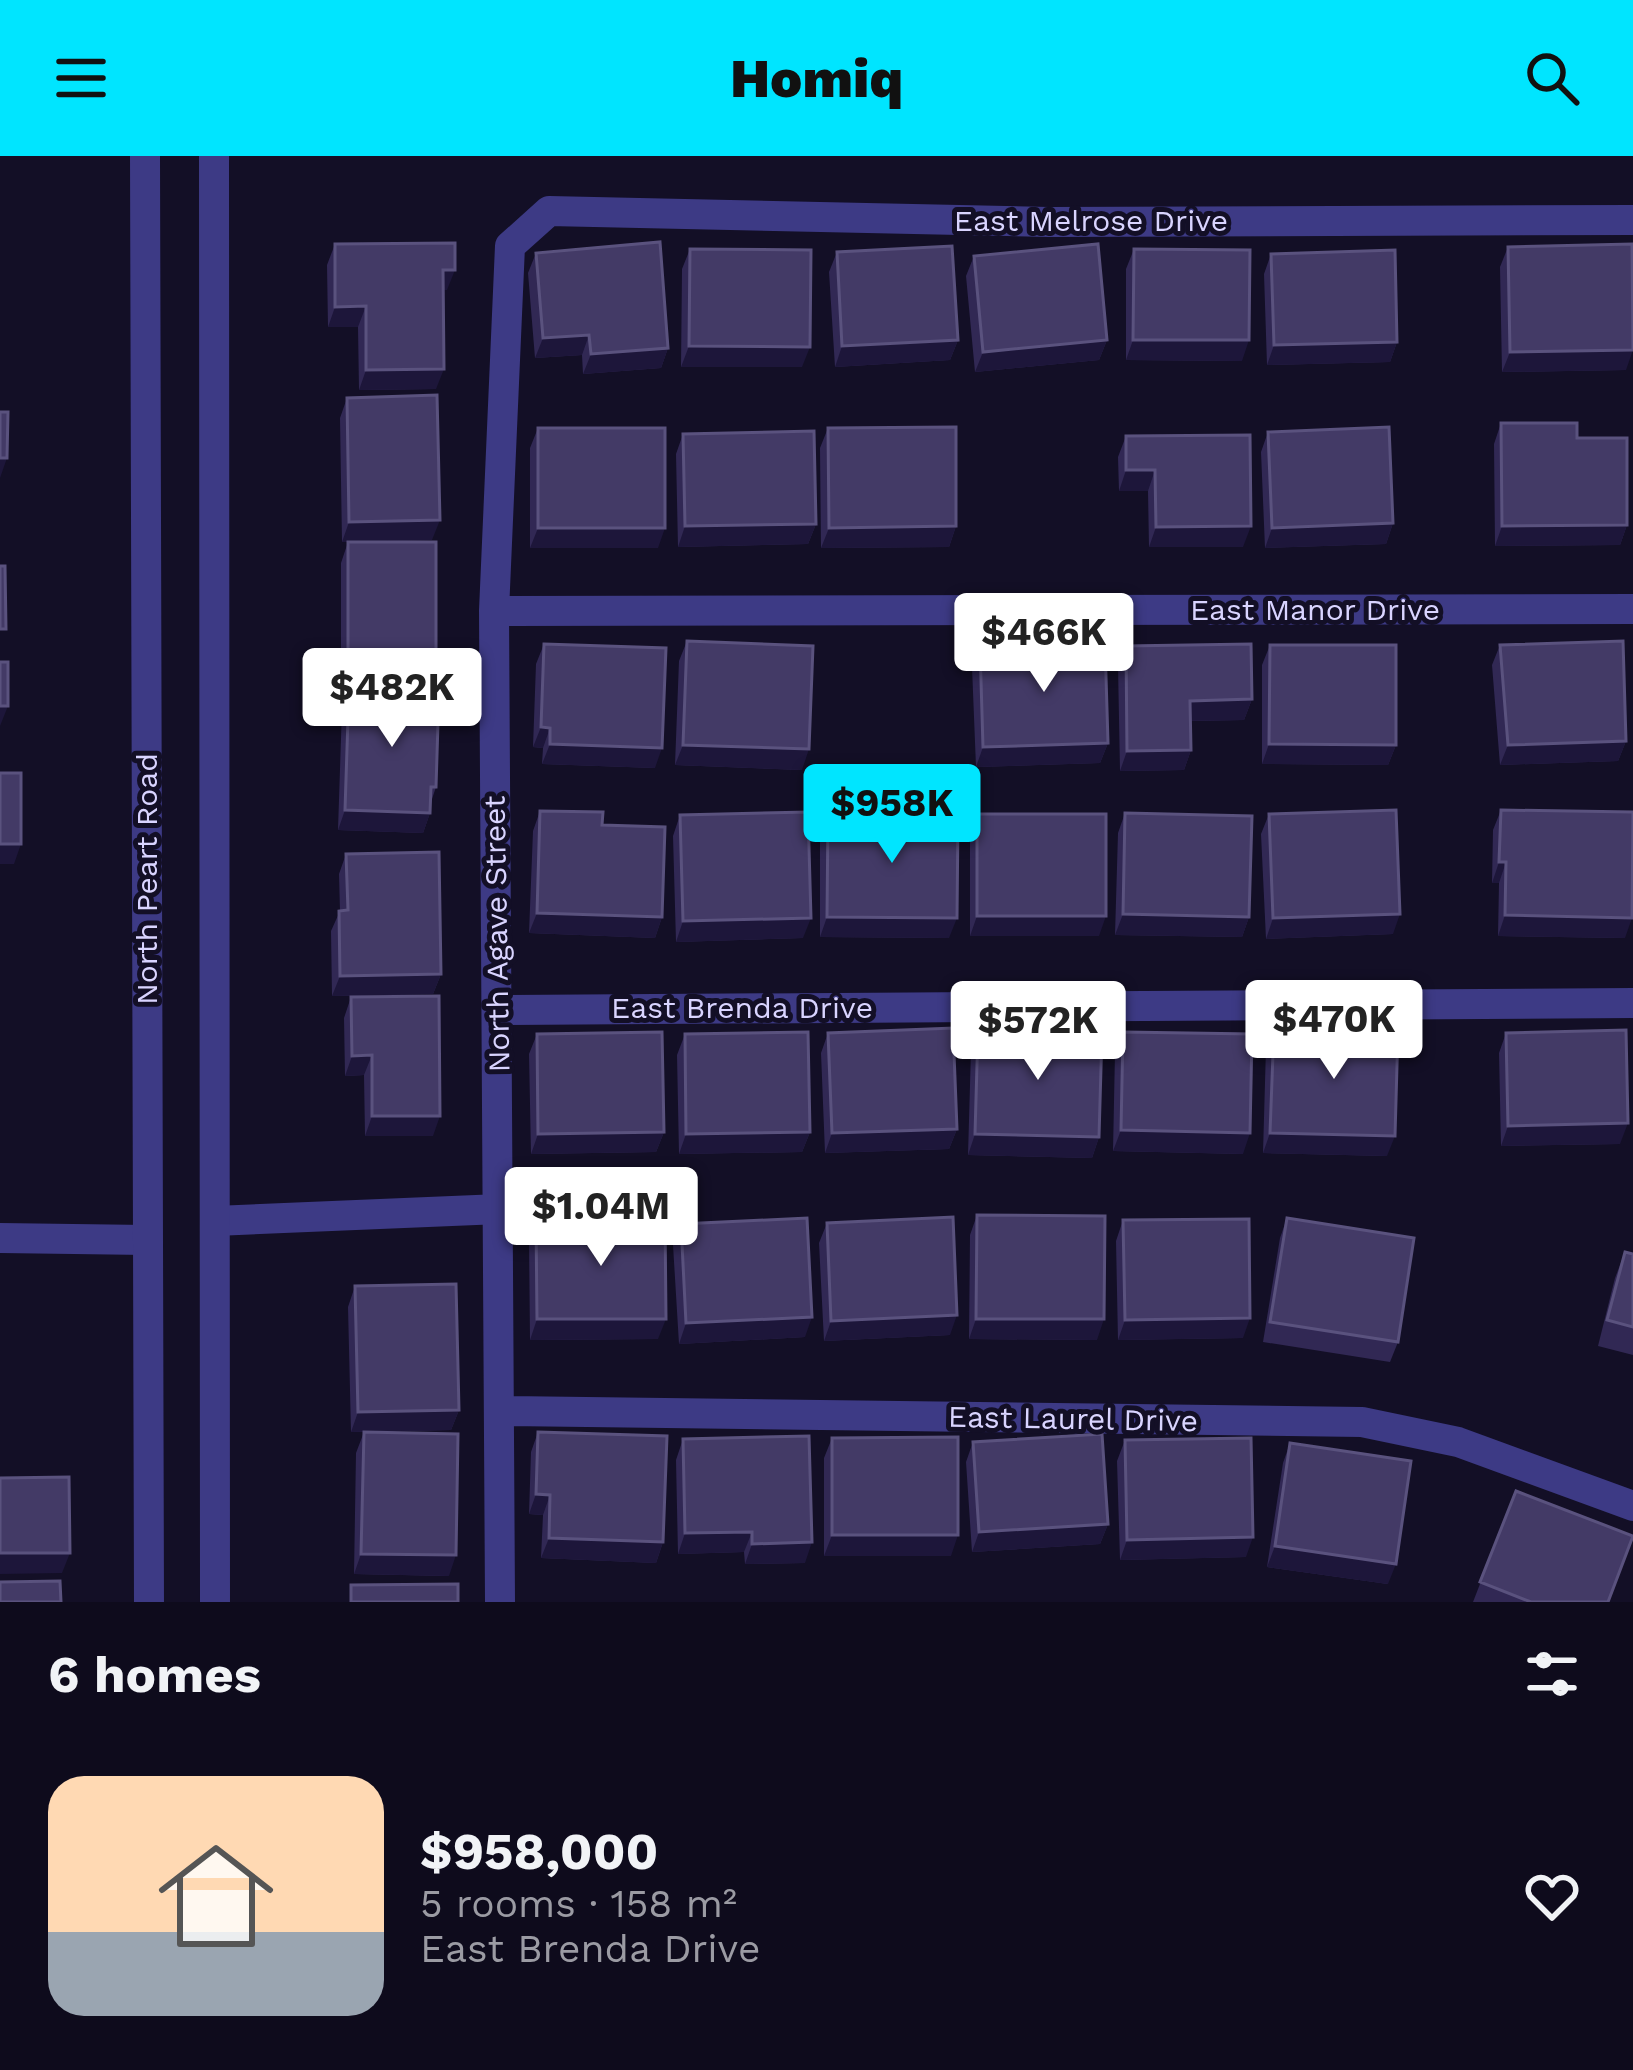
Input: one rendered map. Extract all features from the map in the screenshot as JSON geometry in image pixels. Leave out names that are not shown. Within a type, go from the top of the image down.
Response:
[{"type":"street","name":"North Peart Road","points":[[145,156],[149,1602]]},
{"type":"street","points":[[214,156],[215,1602]]},
{"type":"street","name":"East Melrose Drive","points":[[549,211],[1049,222],[1633,220]]},
{"type":"street","name":"North Agave Street","points":[[500,1602],[494,611],[510,246],[549,211]]},
{"type":"street","name":"East Manor Drive","points":[[494,611],[1633,610]]},
{"type":"street","name":"East Brenda Drive","points":[[499,1010],[1633,1003]]},
{"type":"street","points":[[215,1221],[500,1209]]},
{"type":"street","points":[[0,1238],[147,1240]]},
{"type":"street","name":"East Laurel Drive","points":[[500,1411],[1362,1423],[1458,1442],[1633,1505]]},
{"type":"building","points":[[660,242],[668,348],[591,354],[589,335],[543,338],[536,253]]},
{"type":"building","points":[[455,243],[455,270],[443,270],[444,369],[366,370],[366,306],[335,307],[335,244]]},
{"type":"building","points":[[1098,244],[1107,340],[983,352],[974,256]]},
{"type":"building","points":[[1632,244],[1633,350],[1510,352],[1508,247]]},
{"type":"building","points":[[952,246],[958,340],[842,346],[837,252]]},
{"type":"building","points":[[690,249],[811,250],[810,347],[689,346]]},
{"type":"building","points":[[1134,249],[1250,250],[1249,340],[1133,340]]},
{"type":"building","points":[[1395,250],[1397,342],[1274,345],[1271,254]]},
{"type":"building","points":[[437,395],[440,520],[349,522],[347,398]]},
{"type":"building","points":[[0,412],[8,412],[7,458],[0,458]]},
{"type":"building","points":[[1501,423],[1577,423],[1577,438],[1627,438],[1627,525],[1502,526]]},
{"type":"building","points":[[956,427],[956,526],[829,528],[828,428]]},
{"type":"building","points":[[1389,427],[1393,523],[1272,528],[1268,432]]},
{"type":"building","points":[[538,428],[665,428],[665,528],[538,528]]},
{"type":"building","points":[[814,431],[816,524],[685,526],[683,434]]},
{"type":"building","points":[[1250,435],[1251,526],[1156,527],[1155,470],[1126,470],[1126,436]]},
{"type":"building","points":[[348,542],[436,542],[436,665],[348,665]]},
{"type":"building","points":[[0,566],[5,566],[6,629],[0,629]]},
{"type":"building","points":[[687,641],[813,646],[809,749],[683,745]]},
{"type":"building","points":[[1623,641],[1626,741],[1508,745],[1500,645]]},
{"type":"building","points":[[1105,643],[1108,743],[983,747],[980,647]]},
{"type":"building","points":[[544,644],[666,648],[662,748],[550,744],[550,728],[541,727]]},
{"type":"building","points":[[1251,644],[1252,699],[1190,701],[1191,750],[1127,751],[1126,646]]},
{"type":"building","points":[[1270,645],[1396,645],[1396,745],[1269,744]]},
{"type":"building","points":[[0,662],[8,662],[8,706],[0,706]]},
{"type":"building","points":[[349,688],[439,691],[436,787],[431,787],[430,813],[345,810]]},
{"type":"building","points":[[0,773],[21,773],[21,844],[0,844]]},
{"type":"building","points":[[1396,810],[1400,914],[1273,918],[1269,814]]},
{"type":"building","points":[[1501,810],[1633,812],[1632,918],[1505,915],[1506,862],[1499,862]]},
{"type":"building","points":[[540,811],[603,812],[602,825],[665,827],[662,917],[537,913]]},
{"type":"building","points":[[808,812],[811,918],[683,921],[680,815]]},
{"type":"building","points":[[1125,813],[1252,816],[1249,917],[1123,914]]},
{"type":"building","points":[[977,814],[1106,814],[1106,916],[977,916]]},
{"type":"building","points":[[828,815],[958,816],[957,918],[827,917]]},
{"type":"building","points":[[439,852],[441,974],[340,976],[339,911],[348,910],[346,854]]},
{"type":"building","points":[[439,996],[440,1116],[372,1116],[372,1055],[352,1056],[351,997]]},
{"type":"building","points":[[1274,1027],[1398,1030],[1395,1136],[1270,1133]]},
{"type":"building","points":[[953,1028],[957,1129],[832,1133],[828,1033]]},
{"type":"building","points":[[978,1030],[1102,1033],[1099,1137],[975,1134]]},
{"type":"building","points":[[1626,1030],[1628,1123],[1508,1126],[1506,1033]]},
{"type":"building","points":[[662,1032],[664,1132],[538,1134],[537,1034]]},
{"type":"building","points":[[808,1032],[810,1132],[686,1134],[685,1034]]},
{"type":"building","points":[[1123,1032],[1252,1034],[1250,1133],[1121,1130]]},
{"type":"building","points":[[977,1215],[1105,1216],[1104,1319],[976,1319]]},
{"type":"building","points":[[953,1217],[957,1315],[831,1321],[827,1223]]},
{"type":"building","points":[[665,1218],[666,1319],[537,1319],[536,1219]]},
{"type":"building","points":[[807,1218],[812,1317],[686,1323],[681,1224]]},
{"type":"building","points":[[1287,1218],[1414,1238],[1398,1342],[1270,1322]]},
{"type":"building","points":[[1249,1219],[1250,1318],[1125,1320],[1123,1220]]},
{"type":"building","points":[[1625,1252],[1633,1254],[1633,1327],[1607,1320]]},
{"type":"building","points":[[456,1284],[459,1410],[358,1412],[355,1286]]},
{"type":"building","points":[[364,1432],[458,1434],[456,1555],[361,1554]]},
{"type":"building","points":[[538,1432],[667,1436],[663,1542],[549,1538],[550,1495],[536,1494]]},
{"type":"building","points":[[1102,1434],[1108,1524],[979,1532],[973,1442]]},
{"type":"building","points":[[809,1436],[812,1542],[752,1544],[752,1532],[685,1533],[683,1439]]},
{"type":"building","points":[[958,1437],[958,1535],[832,1535],[832,1438]]},
{"type":"building","points":[[1251,1438],[1253,1537],[1127,1540],[1125,1440]]},
{"type":"building","points":[[1290,1443],[1411,1461],[1396,1564],[1275,1546]]},
{"type":"building","points":[[69,1477],[70,1553],[0,1553],[0,1478]]},
{"type":"building","points":[[1516,1491],[1633,1536],[1608,1602],[1531,1602],[1480,1582]]},
{"type":"building","points":[[60,1581],[61,1602],[0,1602],[0,1582]]},
{"type":"building","points":[[458,1584],[458,1602],[351,1602],[351,1585]]}]
